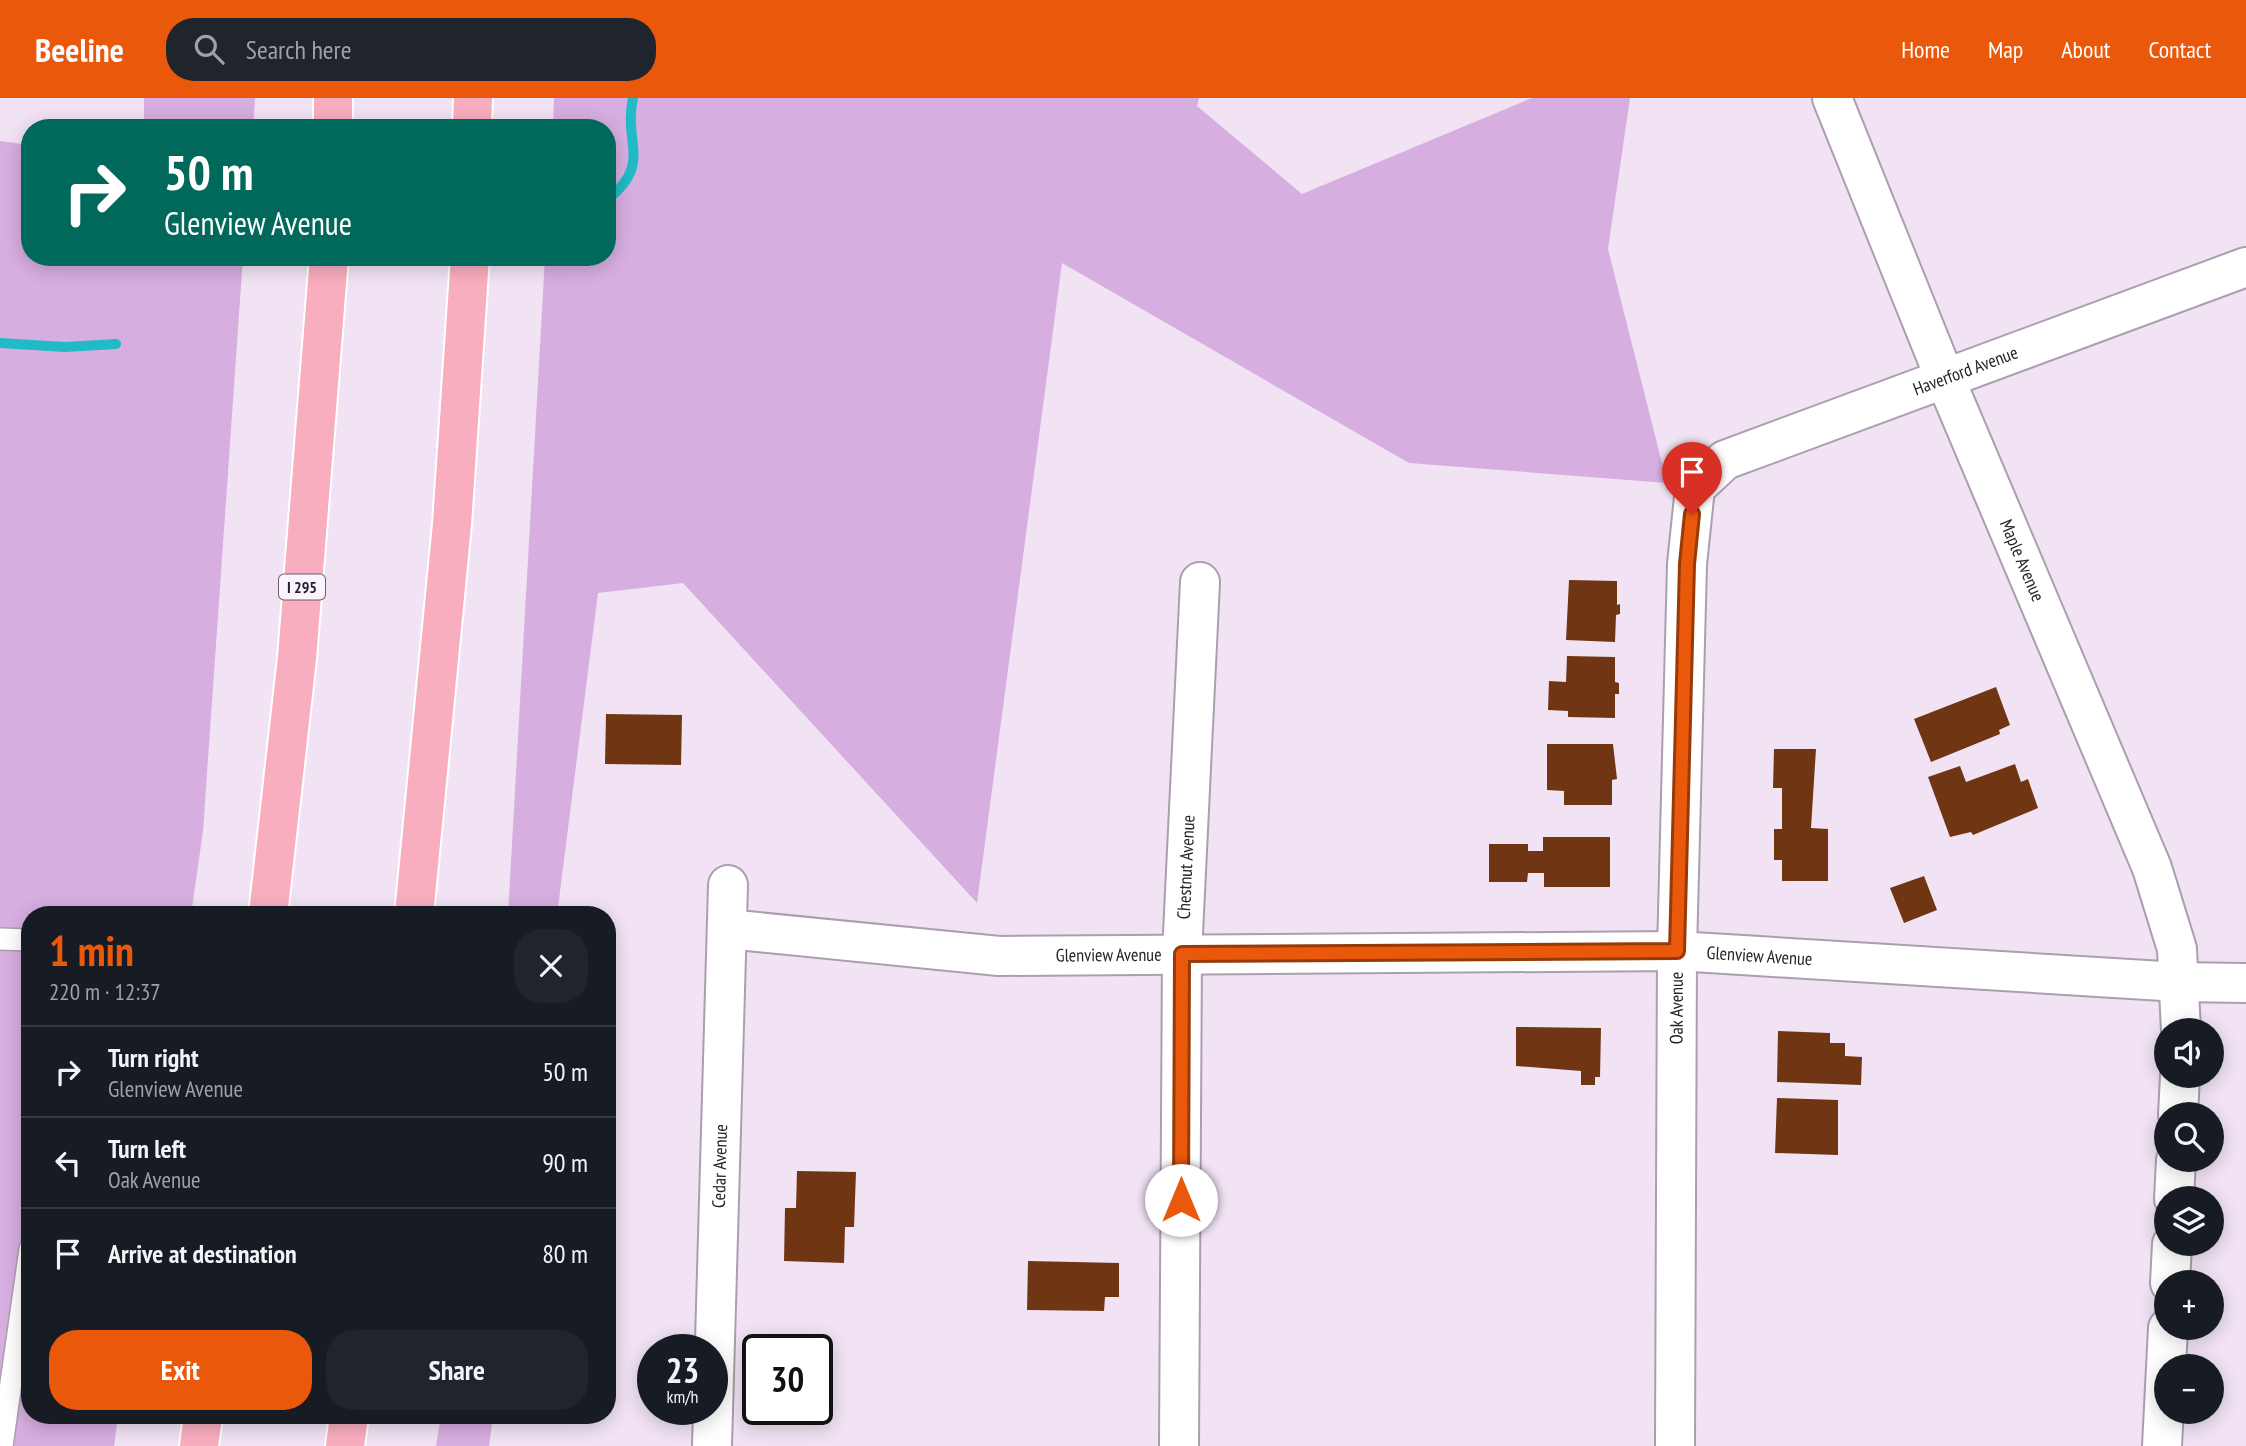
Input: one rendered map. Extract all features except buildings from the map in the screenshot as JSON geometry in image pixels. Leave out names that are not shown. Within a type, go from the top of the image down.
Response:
[{"type":"highway","points":[[333,98],[333,119]]},
{"type":"highway","points":[[472,98],[472,119]]},
{"type":"highway","name":"I 295","points":[[269,906],[297,658],[328,266]]},
{"type":"highway","points":[[415,906],[453,524],[469,266]]},
{"type":"highway","points":[[199,1446],[202,1424]]},
{"type":"highway","points":[[345,1446],[348,1424]]},
{"type":"street","name":"Maple Avenue","points":[[1832,98],[1946,381],[2152,868],[2177,949],[2180,1018]]},
{"type":"street","name":"Haverford Avenue","points":[[1695,488],[1725,460],[1946,381],[2246,267]]},
{"type":"street","name":"Oak Avenue","points":[[1675,1446],[1677,951],[1687,564],[1695,488]]},
{"type":"street","name":"Chestnut Avenue","points":[[1179,1446],[1182,954],[1200,582]]},
{"type":"street","name":"Cedar Avenue","points":[[712,1446],[727,885]]},
{"type":"street","name":"Glenview Avenue","points":[[727,929],[999,956],[1677,951],[2179,982],[2246,983]]},
{"type":"street","points":[[2162,1446],[2167,1340]]},
{"type":"lane","points":[[0,939],[21,940]]},
{"type":"lane","points":[[2,1446],[21,1312]]},
{"type":"shaded area","points":[[144,98],[255,98],[254,119],[144,119]]},
{"type":"shaded area","points":[[554,98],[1199,98],[1197,106],[1302,194],[1532,98],[1630,98],[1608,249],[1667,483],[1409,463],[1062,263],[977,903],[683,583],[598,593],[558,906],[509,906],[544,266],[616,266],[616,119],[553,119]]},
{"type":"shaded area","points":[[0,141],[21,144],[21,266],[242,266],[203,831],[192,906],[21,906],[21,1424],[117,1424],[114,1446],[0,1446]]},
{"type":"shaded area","points":[[440,1424],[492,1424],[489,1446],[436,1446]]},
{"type":"waterway","points":[[616,192],[629,175],[633,164],[633,98]]},
{"type":"waterway","points":[[0,343],[65,347],[116,344]]},
{"type":"route","points":[[1181,1200],[1182,954],[1677,951],[1687,564],[1692,514]]}]
